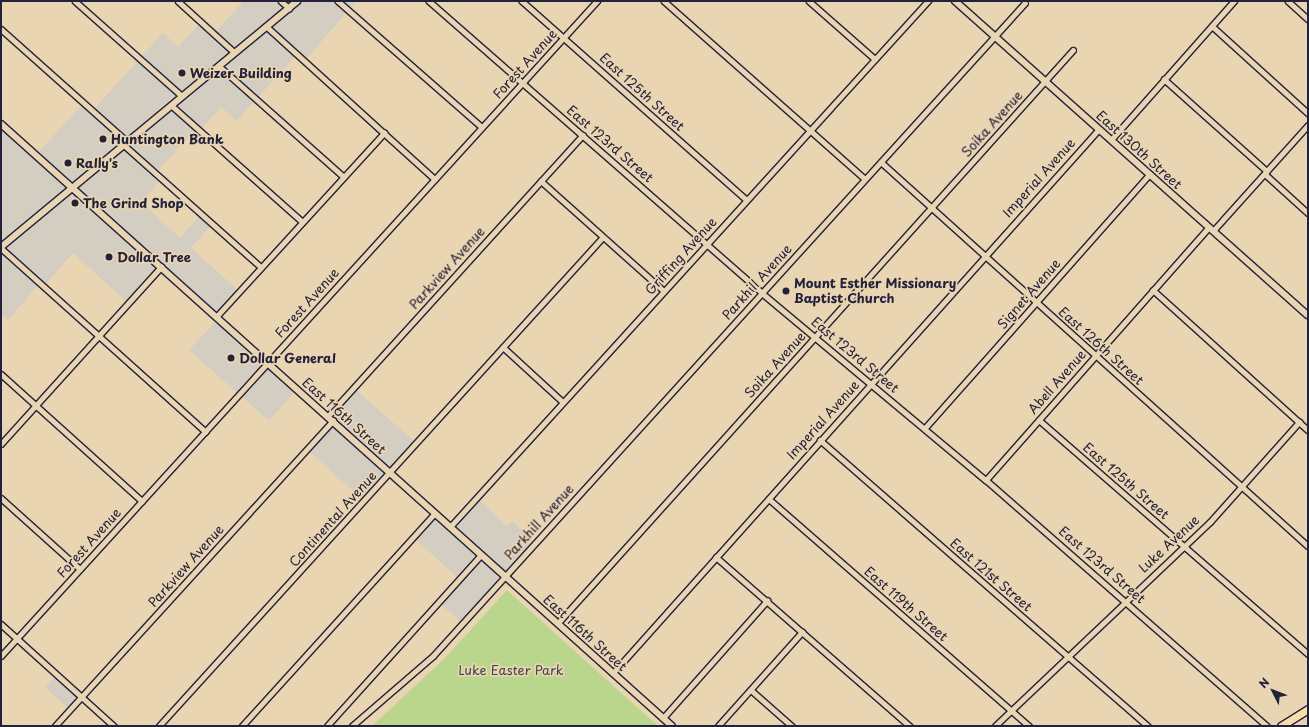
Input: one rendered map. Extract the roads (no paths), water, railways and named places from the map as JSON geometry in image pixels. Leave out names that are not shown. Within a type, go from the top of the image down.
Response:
[{"type":"main road","points":[[1,247],[297,1]]},
{"type":"main road","name":"East 130th Street","points":[[955,1],[1308,315]]},
{"type":"main road","name":"East 116th Street","points":[[1,124],[71,188],[217,316],[672,726]]},
{"type":"main road","points":[[1281,726],[1308,709]]},
{"type":"street","points":[[75,1],[182,96]]},
{"type":"street","points":[[178,1],[234,52]]},
{"type":"street","points":[[281,1],[289,8]]},
{"type":"street","points":[[338,1],[482,127]]},
{"type":"street","name":"East 123rd Street","points":[[430,1],[706,245],[925,428],[1126,600],[1267,726]]},
{"type":"street","name":"East 125th Street","points":[[522,1],[747,200]]},
{"type":"street","name":"Forest Avenue","points":[[1,656],[597,1]]},
{"type":"street","points":[[664,1],[865,179]]},
{"type":"street","points":[[808,1],[875,59]]},
{"type":"street","name":"Griffing Avenue","points":[[450,527],[928,1]]},
{"type":"street","points":[[1111,140],[1234,1]]},
{"type":"street","points":[[1288,1],[1308,19]]},
{"type":"street","name":"Parkhill Avenue","points":[[352,726],[415,675],[1025,3]]},
{"type":"street","points":[[266,26],[435,179]]},
{"type":"street","points":[[1212,26],[1308,113]]},
{"type":"street","points":[[1,29],[261,267]]},
{"type":"street","name":"Soika Avenue","points":[[558,623],[1073,50]]},
{"type":"street","points":[[219,66],[344,177]]},
{"type":"street","points":[[1164,79],[1308,212]]},
{"type":"street","points":[[171,105],[303,222]]},
{"type":"street","name":"Abell Avenue","points":[[986,480],[1153,290],[1266,172],[1308,125]]},
{"type":"street","name":"Imperial Avenue","points":[[612,673],[1099,129]]},
{"type":"street","points":[[217,316],[384,133]]},
{"type":"street","name":"Parkview Avenue","points":[[55,726],[582,135]]},
{"type":"street","name":"East 126th Street","points":[[881,162],[1308,546]]},
{"type":"street","name":"Signet Avenue","points":[[925,428],[1150,174]]},
{"type":"street","points":[[541,181],[664,291]]},
{"type":"street","name":"Continental Avenue","points":[[159,726],[603,237]]},
{"type":"street","points":[[1,247],[206,432]]},
{"type":"street","points":[[1,444],[161,267]]},
{"type":"street","points":[[1153,290],[1308,430]]},
{"type":"street","points":[[502,348],[564,402]]},
{"type":"street","points":[[1,374],[142,501]]},
{"type":"street","name":"East 125th Street","points":[[1039,420],[1308,654]]},
{"type":"street","name":"Luke Avenue","points":[[995,726],[1126,600],[1210,522],[1299,422]]},
{"type":"street","name":"East 121st Street","points":[[820,440],[1148,726]]},
{"type":"street","points":[[1,498],[80,569]]},
{"type":"street","name":"East 119th Street","points":[[769,499],[1029,726]]},
{"type":"street","points":[[242,726],[434,513]]},
{"type":"street","points":[[327,726],[481,555]]},
{"type":"street","points":[[716,557],[910,726]]},
{"type":"street","points":[[663,718],[767,601]]},
{"type":"street","points":[[1,624],[114,726]]},
{"type":"street","points":[[718,726],[802,632]]},
{"type":"street","points":[[751,690],[792,726]]},
{"type":"place","name":"Weizer Building","points":[[182,73]]},
{"type":"place","name":"Huntington Bank","points":[[103,139]]},
{"type":"place","name":"Rally's","points":[[68,163]]},
{"type":"place","name":"The Grind Shop","points":[[75,203]]},
{"type":"place","name":"Dollar Tree","points":[[109,257]]},
{"type":"place","name":"Mount Esther Missionary Baptist Church","points":[[786,291]]},
{"type":"place","name":"Dollar General","points":[[231,358]]},
{"type":"park label","name":"Luke Easter Park","points":[[511,670]]}]
